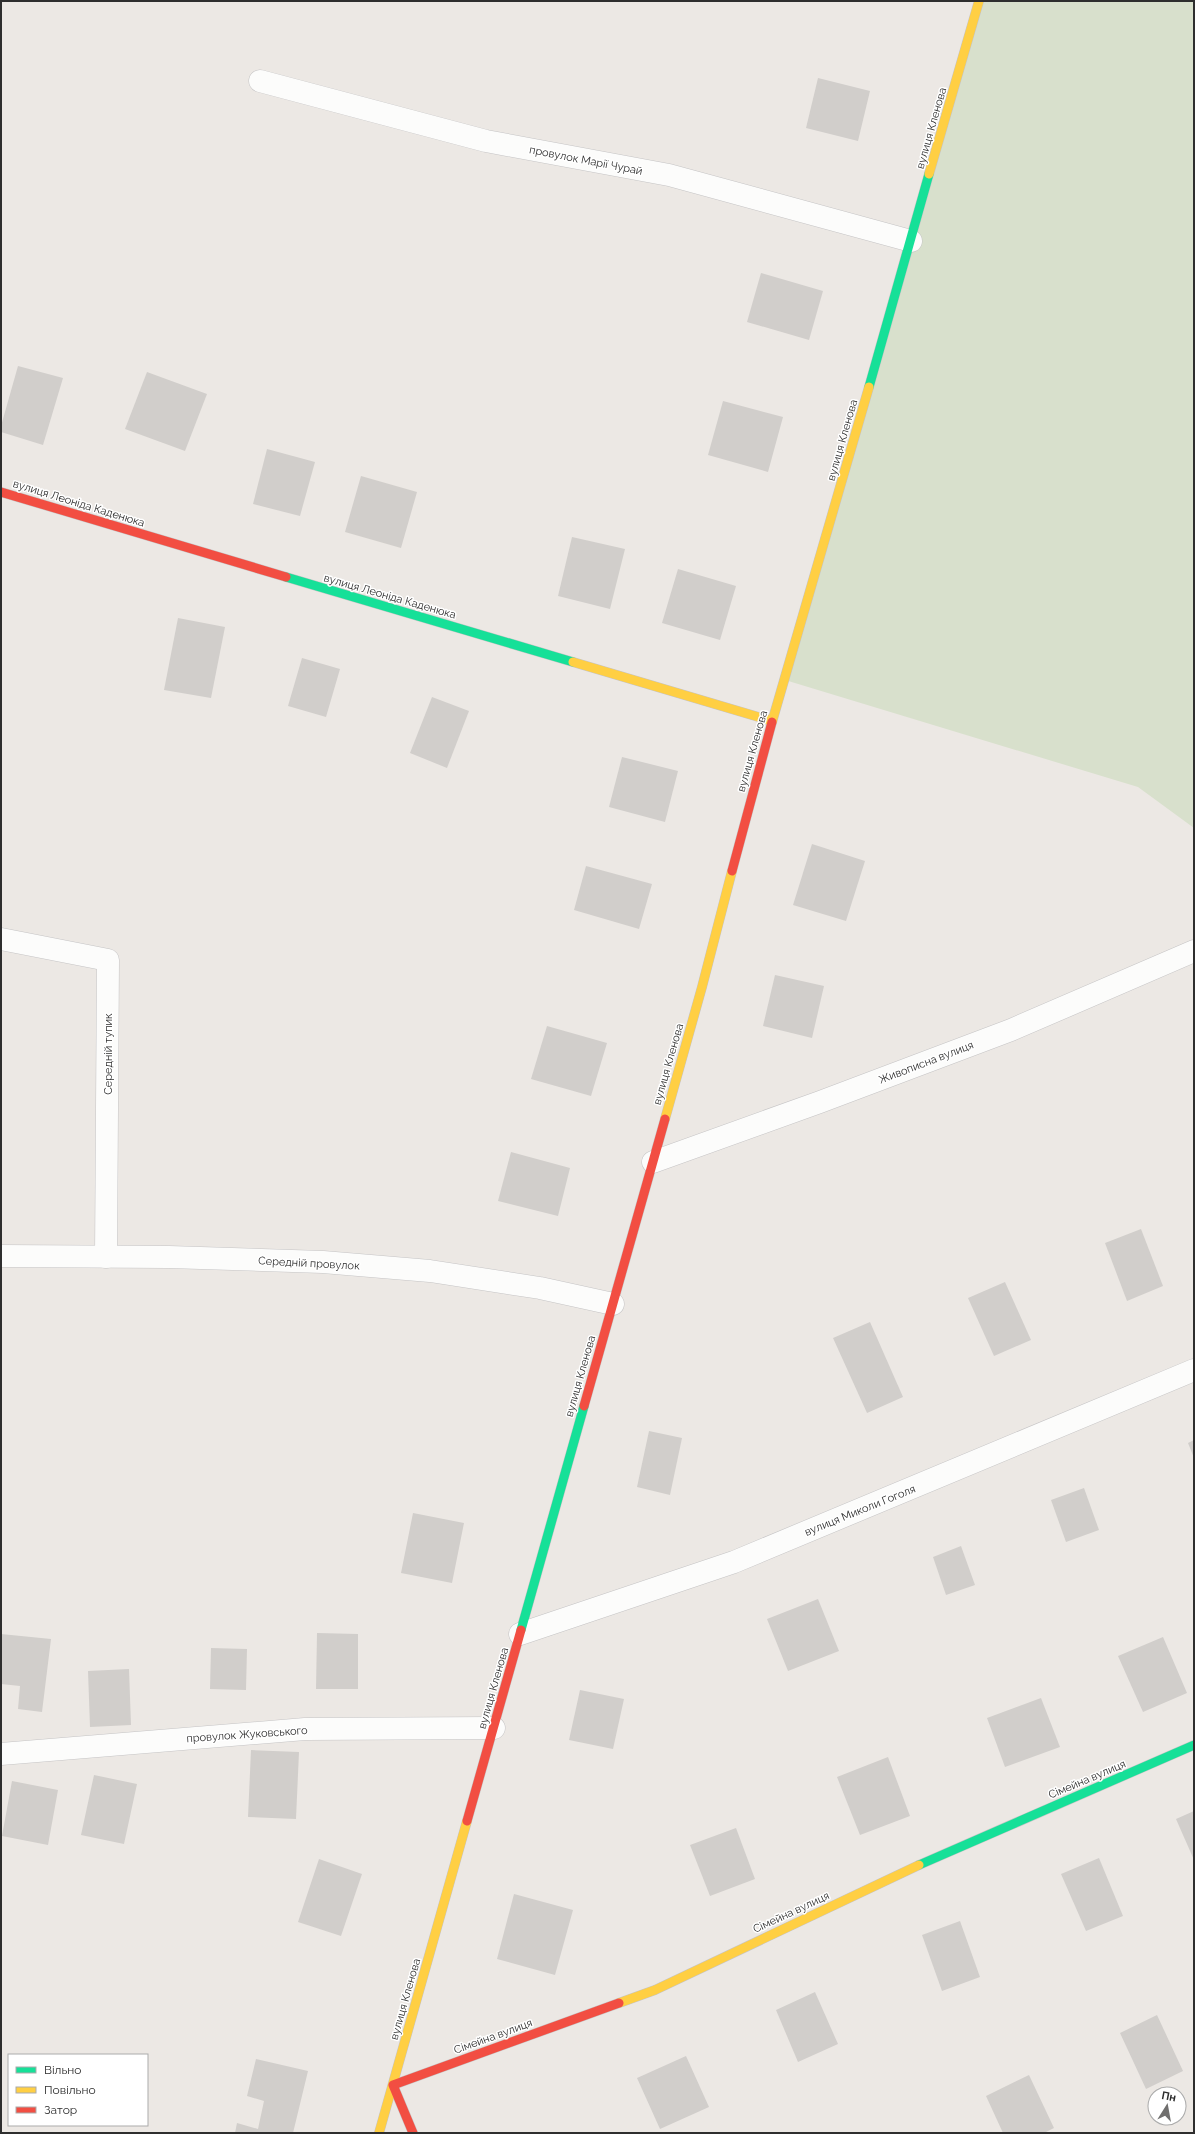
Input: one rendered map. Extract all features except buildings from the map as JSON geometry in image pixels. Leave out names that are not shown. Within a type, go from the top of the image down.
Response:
[{"type":"street","name":"вулиця Кленова","points":[[379,2133],[702,987],[763,749],[911,241],[979,1]]},
{"type":"street","name":"провулок Марії Чурай","points":[[260,81],[486,141],[669,176],[911,241]]},
{"type":"street","name":"вулиця Леоніда Каденюка","points":[[1,492],[772,721]]},
{"type":"street","name":"Середній тупик","points":[[1,939],[108,960],[106,1257]]},
{"type":"street","name":"Живописна вулиця","points":[[653,1162],[820,1102],[1011,1030],[1194,951]]},
{"type":"street","name":"Середній провулок","points":[[1,1256],[323,1262],[430,1271],[540,1288],[613,1304]]},
{"type":"street","name":"вулиця Миколи Гоголя","points":[[520,1634],[734,1562],[1194,1370]]},
{"type":"street","name":"провулок Жуковського","points":[[1,1754],[305,1729],[494,1728]]},
{"type":"street","name":"Сімейна вулиця","points":[[393,2085],[655,1990],[929,1860],[1194,1746]]},
{"type":"street","points":[[393,2085],[413,2133]]},
{"type":"green space","points":[[979,1],[1194,1],[1194,828],[1138,787],[785,680]]},
{"type":"traffic: fast","points":[[869,387],[929,174]]},
{"type":"traffic: fast","points":[[286,577],[573,662]]},
{"type":"traffic: fast","points":[[521,1630],[584,1406]]},
{"type":"traffic: fast","points":[[919,1865],[1194,1745]]},
{"type":"traffic: slow","points":[[929,174],[979,1]]},
{"type":"traffic: slow","points":[[772,722],[869,387]]},
{"type":"traffic: slow","points":[[573,662],[772,721]]},
{"type":"traffic: slow","points":[[665,1119],[702,987],[732,871]]},
{"type":"traffic: slow","points":[[379,2133],[467,1821]]},
{"type":"traffic: slow","points":[[619,2003],[655,1990],[919,1865]]},
{"type":"traffic: jam","points":[[1,492],[286,577]]},
{"type":"traffic: jam","points":[[732,871],[772,722]]},
{"type":"traffic: jam","points":[[584,1406],[665,1119]]},
{"type":"traffic: jam","points":[[467,1821],[521,1630]]},
{"type":"traffic: jam","points":[[413,2133],[393,2085],[619,2003]]}]
